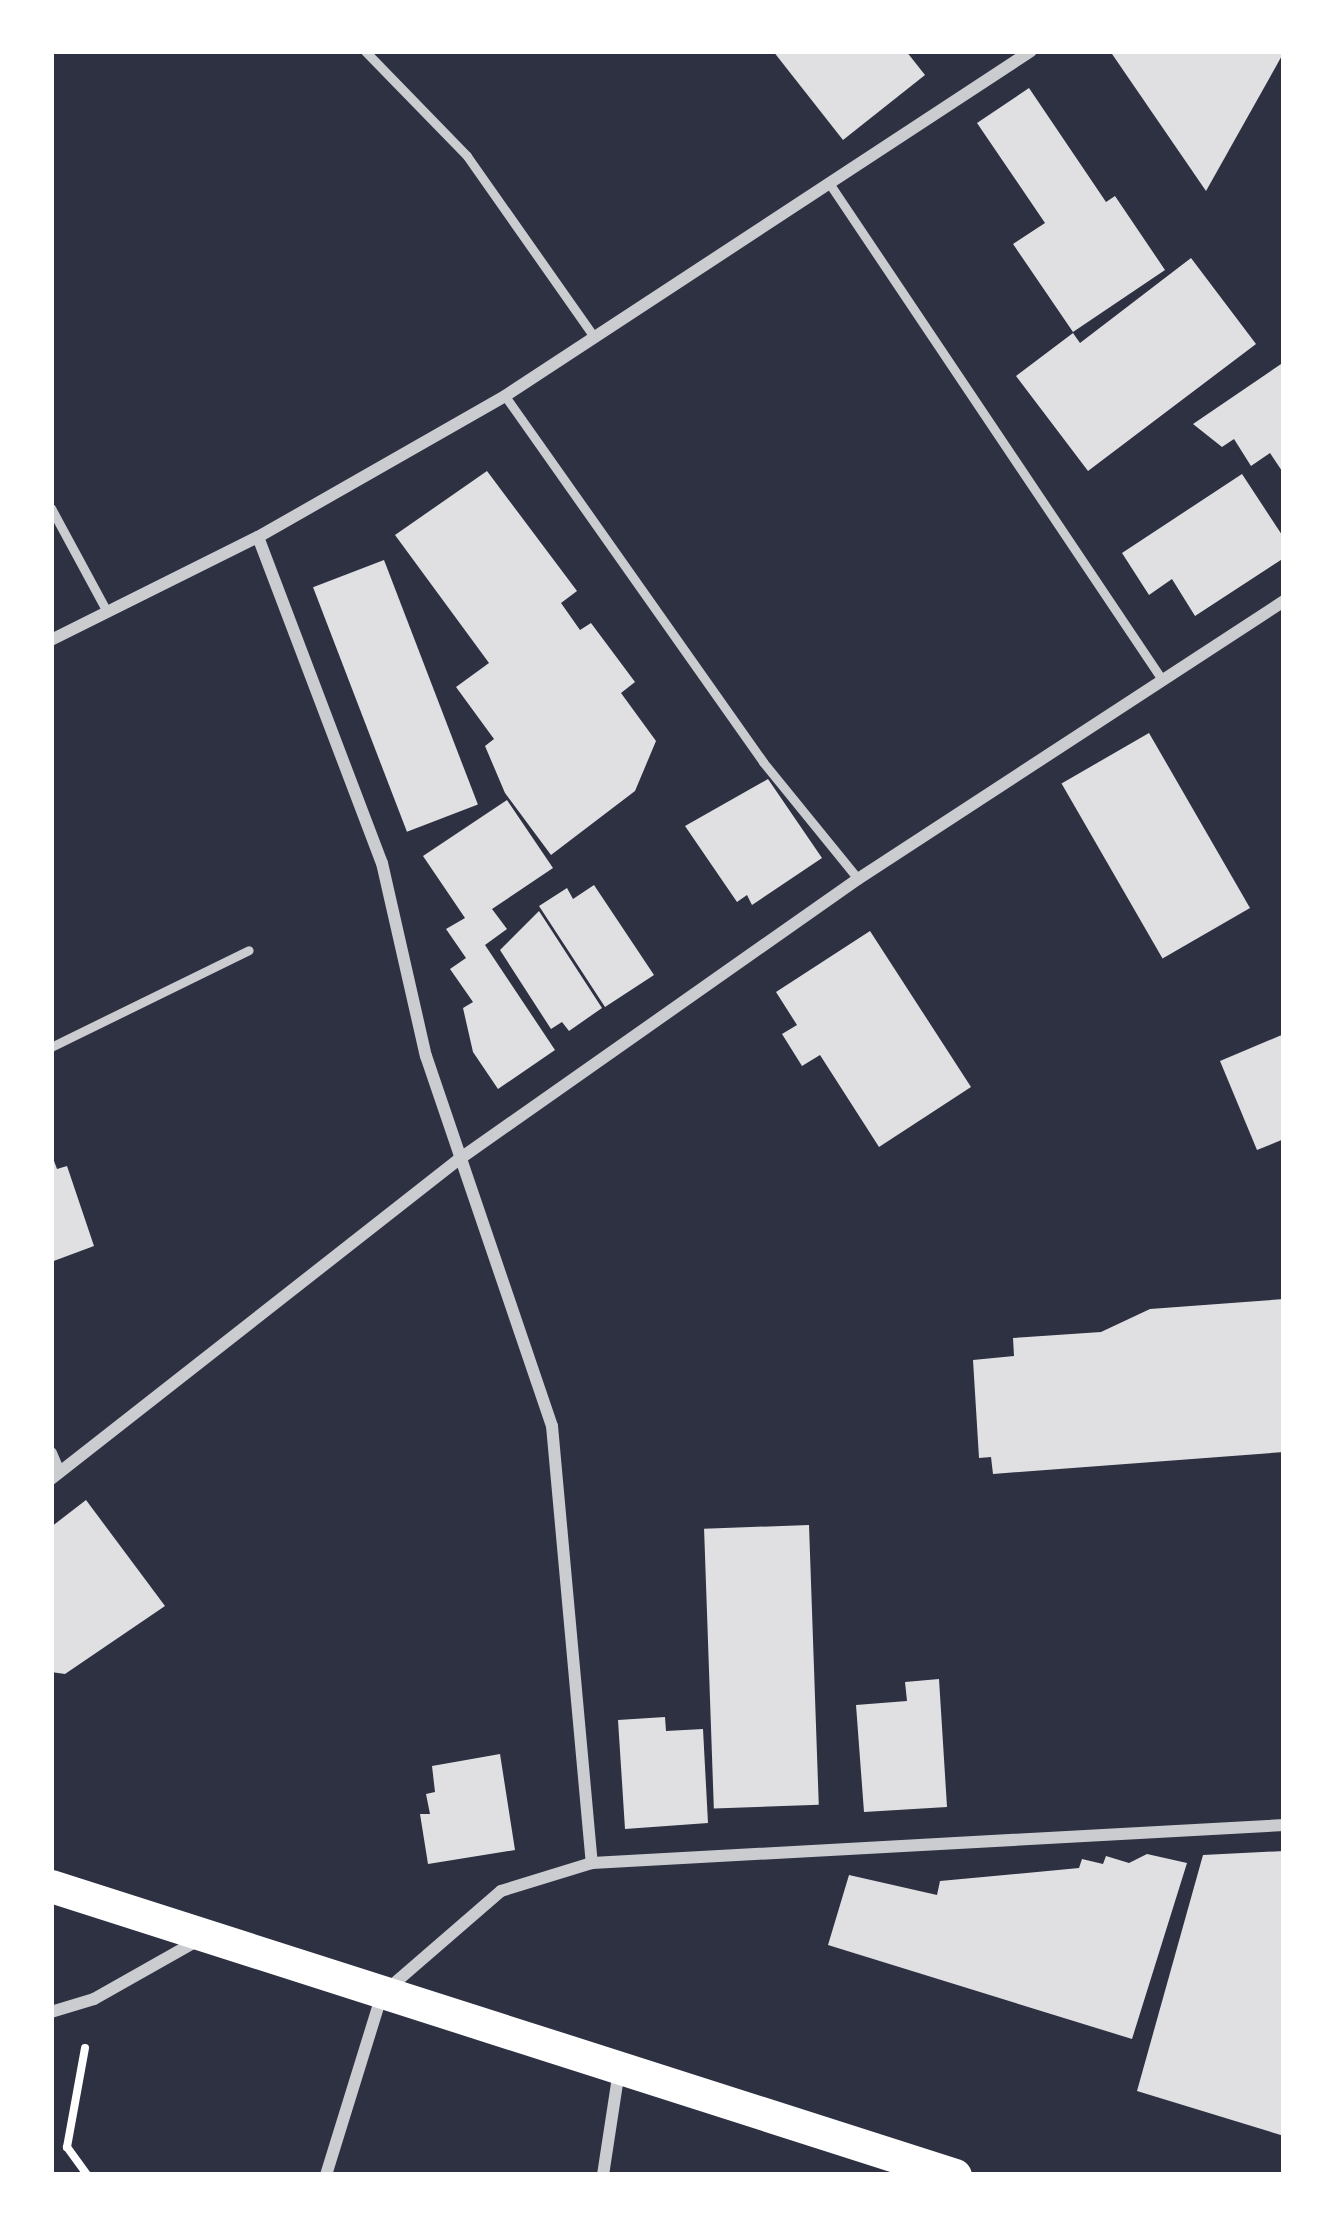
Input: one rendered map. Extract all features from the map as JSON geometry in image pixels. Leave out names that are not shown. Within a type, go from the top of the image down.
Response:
[{"type":"highway","points":[[51,1886],[955,2175]]},
{"type":"street","points":[[51,640],[105,608],[258,537],[505,396],[1031,51]]},
{"type":"street","points":[[258,537],[382,863],[458,1160],[552,1426],[592,1863]]},
{"type":"street","points":[[51,1453],[55,1476],[458,1160],[858,879],[1284,601]]},
{"type":"street","points":[[326,2175],[382,1994],[501,1891],[592,1863],[1284,1825]]},
{"type":"street","points":[[51,2012],[94,1999],[208,1935]]},
{"type":"street","points":[[603,2175],[619,2069]]},
{"type":"lane","points":[[365,51],[467,156],[594,337]]},
{"type":"lane","points":[[829,183],[1161,678]]},
{"type":"lane","points":[[505,396],[763,762],[858,879]]},
{"type":"lane","points":[[51,508],[105,608]]},
{"type":"lane","points":[[51,1047],[249,950]]},
{"type":"path","points":[[87,2175],[67,2147],[94,1999]]},
{"type":"building","points":[[773,51],[906,51],[925,75],[843,140]]},
{"type":"building","points":[[1110,51],[1284,51],[1284,52],[1206,191]]},
{"type":"building","points":[[1029,88],[1106,202],[1115,196],[1165,270],[1073,332],[1013,244],[1045,223],[977,123]]},
{"type":"building","points":[[1191,258],[1256,344],[1088,471],[1016,376],[1073,333],[1080,343]]},
{"type":"building","points":[[1284,362],[1284,474],[1270,453],[1251,466],[1234,439],[1222,447],[1193,424]]},
{"type":"building","points":[[487,471],[577,591],[561,603],[580,630],[591,623],[635,682],[621,693],[656,741],[635,791],[551,855],[505,793],[485,746],[494,739],[456,687],[489,663],[395,535]]},
{"type":"building","points":[[1242,474],[1284,538],[1284,558],[1195,616],[1172,579],[1149,595],[1122,553]]},
{"type":"building","points":[[384,560],[478,805],[407,832],[313,587]]},
{"type":"building","points":[[1149,733],[1250,908],[1163,958],[1062,784]]},
{"type":"building","points":[[768,779],[822,858],[752,905],[747,895],[737,902],[685,826]]},
{"type":"building","points":[[507,800],[553,868],[492,909],[507,929],[485,945],[555,1050],[498,1089],[473,1052],[463,1008],[473,1002],[450,969],[466,958],[446,929],[465,918],[423,856]]},
{"type":"building","points":[[594,885],[654,975],[605,1007],[539,906],[567,888],[573,899]]},
{"type":"building","points":[[539,911],[602,1008],[569,1031],[562,1022],[551,1029],[500,950]]},
{"type":"building","points":[[870,931],[971,1087],[879,1147],[820,1055],[802,1066],[782,1034],[797,1025],[776,992]]},
{"type":"building","points":[[1284,1034],[1284,1139],[1257,1150],[1220,1061]]},
{"type":"building","points":[[51,1153],[57,1169],[67,1166],[94,1246],[51,1262]]},
{"type":"building","points":[[1284,1299],[1284,1452],[993,1474],[991,1457],[979,1458],[973,1360],[1014,1356],[1013,1338],[1101,1332],[1150,1309]]},
{"type":"building","points":[[86,1500],[165,1606],[65,1674],[51,1672],[51,1527]]},
{"type":"building","points":[[809,1525],[819,1805],[714,1808],[704,1529]]},
{"type":"building","points":[[939,1679],[947,1807],[864,1812],[856,1705],[907,1701],[905,1682]]},
{"type":"building","points":[[665,1717],[666,1731],[703,1729],[708,1823],[625,1829],[618,1720]]},
{"type":"building","points":[[500,1754],[515,1850],[428,1864],[420,1814],[430,1814],[426,1794],[435,1792],[432,1766]]},
{"type":"building","points":[[1284,1851],[1284,2136],[1137,2091],[1203,1855]]},
{"type":"building","points":[[1147,1854],[1187,1863],[1132,2039],[828,1945],[849,1875],[937,1895],[940,1881],[1079,1868],[1082,1859],[1103,1864],[1106,1856],[1129,1863]]}]
